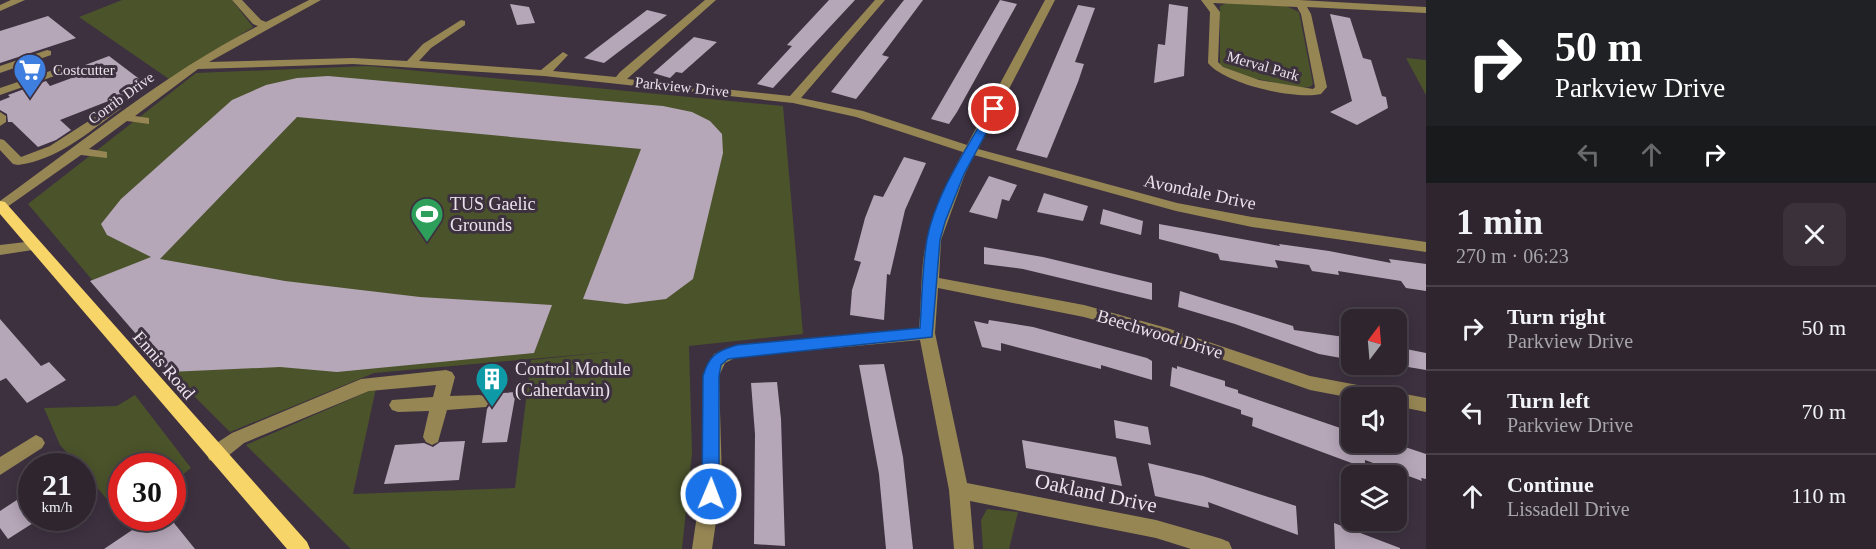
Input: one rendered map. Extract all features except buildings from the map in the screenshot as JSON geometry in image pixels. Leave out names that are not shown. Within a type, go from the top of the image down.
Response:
[{"type":"main road","name":"Ennis Road","points":[[0,206],[300,549]]},
{"type":"street","points":[[0,8],[20,0]]},
{"type":"street","points":[[237,0],[257,22],[265,25]]},
{"type":"street","name":"Corrib Drive","points":[[0,206],[78,151],[119,113],[265,25],[316,0]]},
{"type":"street","points":[[620,81],[624,74],[711,0]]},
{"type":"street","points":[[793,100],[880,0]]},
{"type":"street","points":[[964,549],[959,490],[927,333],[933,240],[958,174],[1050,0]]},
{"type":"street","name":"Merval Park","points":[[1206,0],[1215,12],[1214,63],[1217,69],[1229,75],[1309,93],[1317,92],[1321,87],[1306,14],[1299,3]]},
{"type":"street","points":[[1212,0],[1426,10]]},
{"type":"street","points":[[410,64],[427,46],[461,23]]},
{"type":"street","points":[[0,70],[47,53]]},
{"type":"street","points":[[544,73],[563,55]]},
{"type":"street","name":"Parkview Drive","points":[[195,66],[353,61],[544,73],[620,81],[793,100],[859,114],[972,151]]},
{"type":"street","points":[[0,92],[62,70]]},
{"type":"street","points":[[164,87],[183,90]]},
{"type":"street","points":[[0,143],[18,161],[25,161],[119,113],[145,121]]},
{"type":"street","points":[[0,116],[0,122]]},
{"type":"street","points":[[75,136],[94,138]]},
{"type":"street","points":[[78,151],[103,155]]},
{"type":"street","name":"Avondale Drive","points":[[972,151],[1176,207],[1252,222],[1426,247]]},
{"type":"street","points":[[0,250],[34,246]]},
{"type":"street","name":"Beechwood Drive","points":[[929,281],[1084,311],[1161,332],[1310,383],[1341,389]]},
{"type":"street","points":[[702,549],[712,481],[711,376],[714,362],[723,355],[737,351],[927,333]]},
{"type":"street","points":[[216,454],[238,438],[367,384],[446,377],[432,437]]},
{"type":"street","points":[[1407,401],[1426,405]]},
{"type":"street","points":[[398,405],[480,402]]},
{"type":"street","points":[[0,466],[36,443]]},
{"type":"street","name":"Oakland Drive","points":[[959,490],[1156,530],[1222,549]]},
{"type":"green space","points":[[122,0],[232,0],[253,27],[169,79],[79,17]]},
{"type":"green space","points":[[1227,3],[1284,5],[1299,12],[1313,84],[1310,87],[1301,88],[1237,75],[1220,65],[1220,6]]},
{"type":"green space","points":[[1406,58],[1426,60],[1426,95]]},
{"type":"green space","name":"TUS Gaelic Grounds","points":[[368,66],[783,106],[803,334],[689,346],[692,453],[682,549],[351,549],[246,445],[376,388],[353,494],[515,488],[531,360],[609,352],[374,373],[230,432],[169,371],[28,204],[196,73]]},
{"type":"green space","points":[[135,395],[179,453],[108,453],[108,501],[96,486],[96,453],[67,453],[60,445],[44,408],[117,406]]},
{"type":"green space","points":[[186,461],[191,468],[186,472]]},
{"type":"green space","points":[[987,509],[1018,512],[1009,549],[983,549],[981,520]]},
{"type":"place","name":"Costcutter","points":[[30,99]]},
{"type":"place","name":"TUS Gaelic Grounds","points":[[427,243]]},
{"type":"place","name":"Control Module (Caherdavin)","points":[[492,408]]},
{"type":"route","points":[[711,494],[711,376],[714,362],[723,355],[737,351],[927,333],[933,240],[958,174],[994,109]]}]
